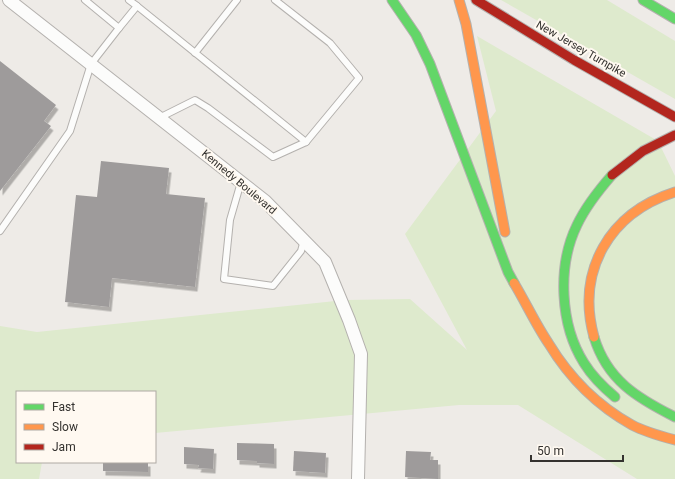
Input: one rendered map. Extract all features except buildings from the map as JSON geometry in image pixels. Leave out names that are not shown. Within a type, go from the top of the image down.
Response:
[{"type":"highway","points":[[392,0],[416,35],[430,64],[508,272],[537,326],[551,348],[564,366],[600,403],[618,418],[640,430],[675,440]]},
{"type":"highway","points":[[459,0],[466,24],[503,228],[520,292]]},
{"type":"highway","name":"New Jersey Turnpike","points":[[476,0],[538,39],[632,94],[675,117]]},
{"type":"highway","points":[[644,0],[675,18]]},
{"type":"highway","points":[[620,402],[600,384],[582,360],[570,335],[564,311],[564,265],[570,241],[579,218],[592,197],[623,164],[664,139],[675,135]]},
{"type":"highway","points":[[675,192],[659,197],[638,209],[619,226],[604,247],[592,273],[588,300],[591,326],[598,351],[613,374],[629,391],[649,405],[675,417]]},
{"type":"street","name":"Kennedy Boulevard","points":[[10,0],[265,201],[325,262],[349,320],[361,354],[358,479]]},
{"type":"lane","points":[[85,0],[119,28]]},
{"type":"lane","points":[[129,0],[306,142]]},
{"type":"lane","points":[[195,52],[238,0]]},
{"type":"lane","points":[[159,118],[195,100],[274,157],[306,142],[359,78],[330,43],[275,0]]},
{"type":"lane","points":[[0,231],[70,131],[91,64],[137,6]]},
{"type":"lane","points":[[241,182],[230,220],[224,279],[273,286],[301,252],[304,240]]},
{"type":"green space","points":[[501,0],[607,0],[675,41],[675,99]]},
{"type":"green space","points":[[477,36],[658,141],[675,176],[675,479],[637,479],[518,405],[459,405],[156,433],[156,391],[16,391],[16,463],[42,463],[39,479],[0,479],[0,326],[37,332],[345,300],[410,299],[467,350],[405,234],[496,111]]},
{"type":"traffic: fast","points":[[392,0],[416,35],[430,64],[508,272],[514,283]]},
{"type":"traffic: fast","points":[[643,0],[675,19]]},
{"type":"traffic: fast","points":[[612,175],[584,211],[577,225],[566,259],[564,295],[570,331],[576,348],[591,372],[615,397]]},
{"type":"traffic: fast","points":[[594,337],[607,365],[625,386],[648,403],[675,417]]},
{"type":"traffic: slow","points":[[459,0],[466,24],[505,232]]},
{"type":"traffic: slow","points":[[594,337],[590,313],[590,289],[594,268],[603,248],[616,230],[632,214],[652,202],[675,192]]},
{"type":"traffic: slow","points":[[514,283],[557,356],[585,390],[608,409],[632,425],[647,432],[675,440]]},
{"type":"traffic: jam","points":[[476,0],[574,60],[675,117]]},
{"type":"traffic: jam","points":[[612,175],[643,151],[675,135]]}]
